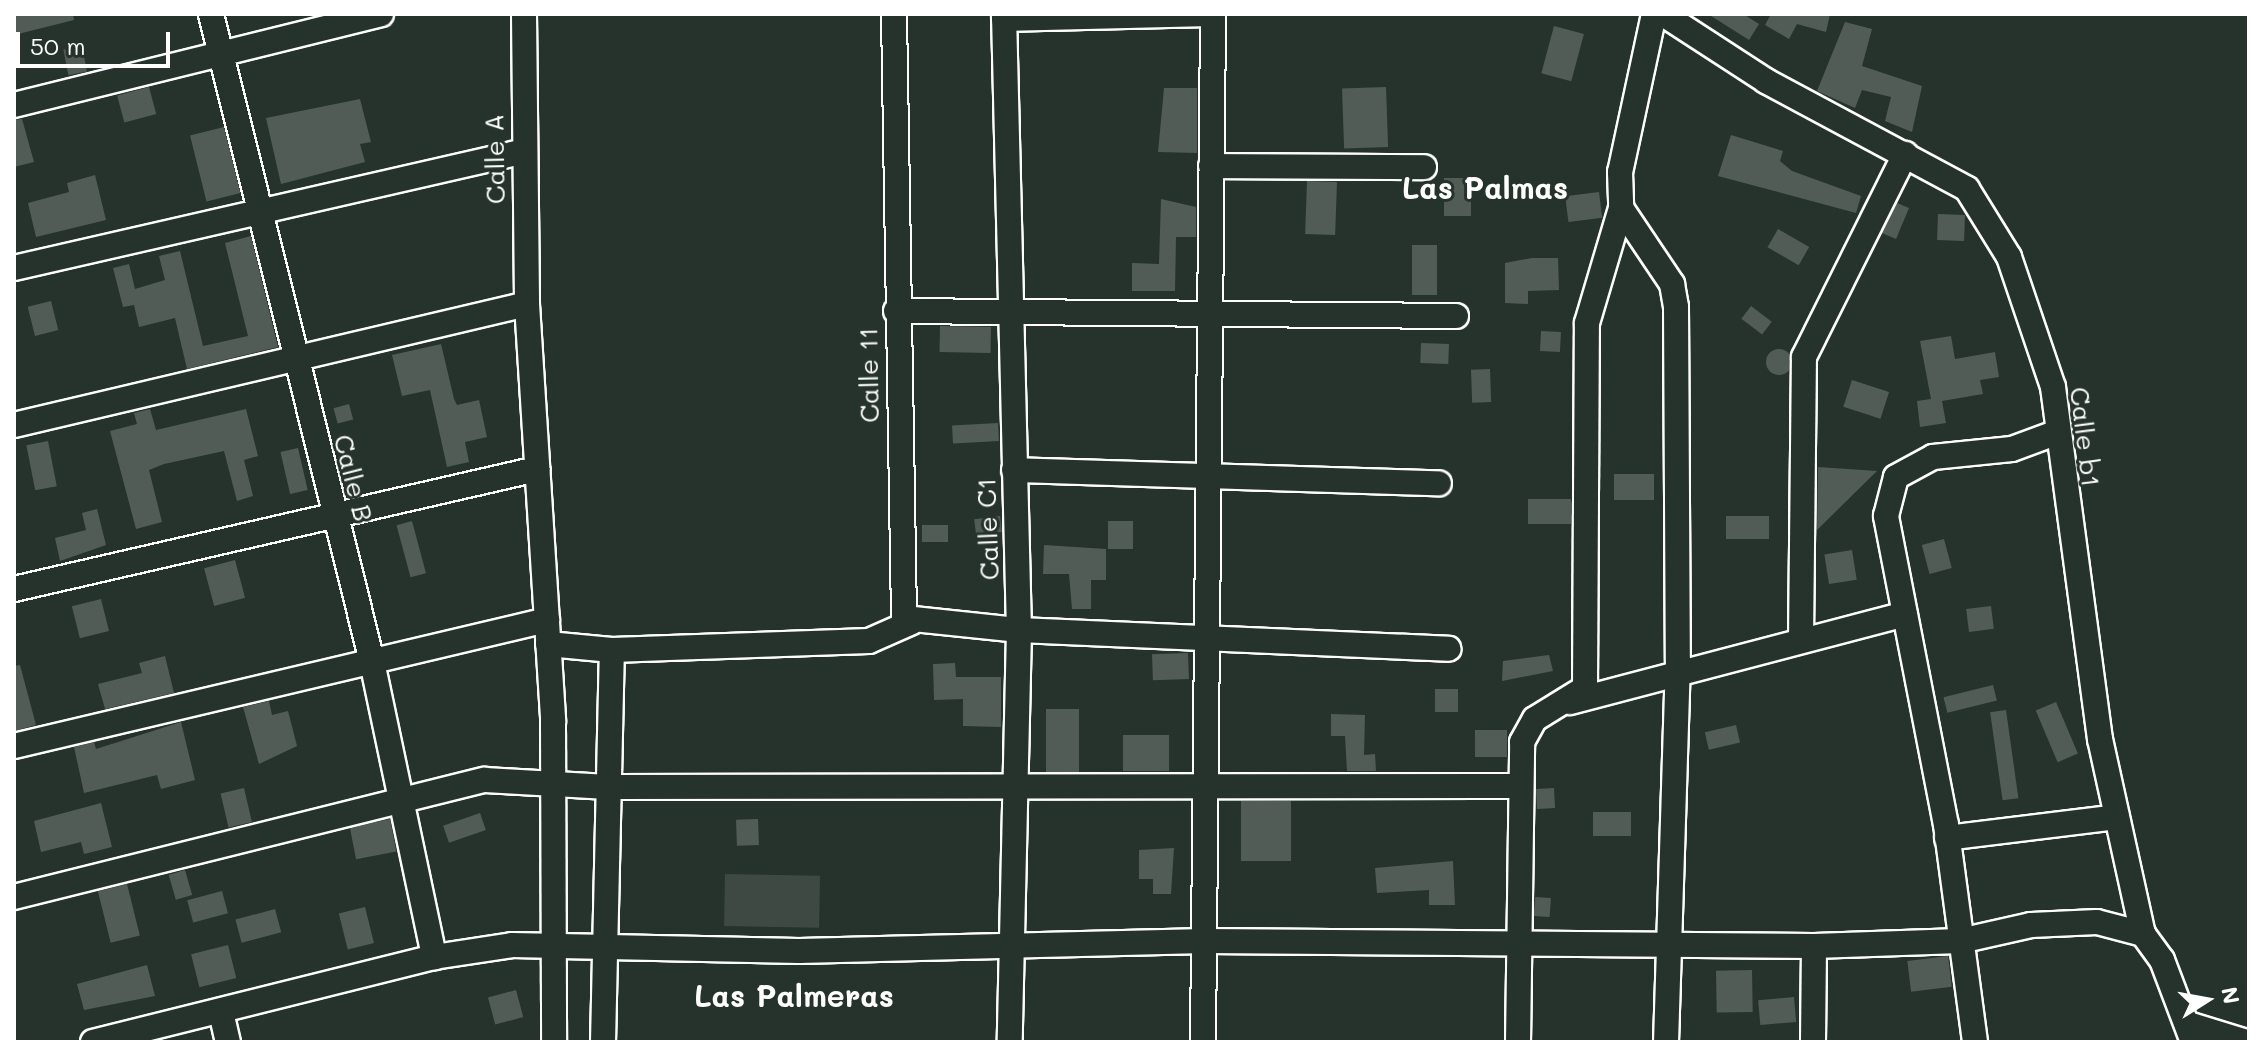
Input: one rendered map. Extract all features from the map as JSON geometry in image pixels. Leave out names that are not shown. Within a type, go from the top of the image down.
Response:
[{"type":"street","name":"Calle B","points":[[211,14],[332,514],[371,657],[403,796],[434,957]]},
{"type":"street","points":[[14,105],[381,14]]},
{"type":"street","name":"Calle A","points":[[524,14],[521,152],[527,304],[548,632],[553,785],[554,1042]]},
{"type":"street","name":"Calle 11","points":[[894,14],[900,608],[912,622]]},
{"type":"street","points":[[1004,16],[1211,14],[1209,639],[1203,1042]]},
{"type":"street","points":[[1518,1042],[1517,941],[1521,786],[1526,727],[1570,702],[1585,688],[1588,670],[1590,297],[1621,208],[1620,172],[1654,14]]},
{"type":"street","name":"Calle b1","points":[[1663,14],[1766,81],[1967,189],[2009,257],[2053,387],[2075,586],[2117,817],[2143,934],[2191,1033]]},
{"type":"street","name":"Calle C1","points":[[1004,16],[1019,630],[1010,1042]]},
{"type":"street","points":[[14,268],[260,209],[521,152]]},
{"type":"street","points":[[1801,640],[1804,357],[1905,154]]},
{"type":"street","points":[[1211,166],[1424,167]]},
{"type":"street","points":[[1621,208],[1672,284],[1676,307],[1677,676],[1666,1042]]},
{"type":"street","points":[[14,425],[527,304]]},
{"type":"street","points":[[896,311],[1456,316]]},
{"type":"street","points":[[1975,1042],[1947,838],[1886,516],[1896,477],[1933,457],[2012,449],[2058,432]]},
{"type":"street","points":[[14,589],[537,469]]},
{"type":"street","points":[[1014,470],[1439,483]]},
{"type":"street","points":[[1570,702],[1905,614]]},
{"type":"street","points":[[14,746],[371,657],[548,632],[612,650],[869,641],[912,622],[1019,630],[1449,649]]},
{"type":"street","points":[[603,1042],[612,650]]},
{"type":"street","points":[[14,897],[403,796],[485,780],[608,787],[1521,786]]},
{"type":"street","points":[[1947,838],[2117,817]]},
{"type":"street","points":[[93,1042],[434,957],[554,947],[1013,948],[1205,941],[1668,942],[1814,946],[1960,941],[2031,925],[2097,922],[2143,934]]},
{"type":"street","points":[[1813,1042],[1814,946]]},
{"type":"street","points":[[221,1012],[228,1042]]},
{"type":"street","points":[[2191,1033],[2247,1042]]},
{"type":"shaded area","points":[[725,874],[820,876],[819,928],[724,926]]},
{"type":"building","points":[[14,14],[73,14],[74,20],[14,35]]},
{"type":"building","points":[[1708,14],[1743,14],[1759,24],[1749,40]]},
{"type":"building","points":[[1771,14],[1830,14],[1826,32],[1797,24],[1789,39],[1765,25]]},
{"type":"building","points":[[1845,22],[1872,29],[1862,66],[1922,86],[1912,132],[1885,121],[1891,97],[1862,90],[1855,108],[1817,91]]},
{"type":"building","points":[[1554,26],[1584,34],[1571,81],[1541,73]]},
{"type":"building","points":[[82,46],[87,72],[68,75],[63,50]]},
{"type":"building","points":[[149,87],[156,114],[124,123],[117,96]]},
{"type":"building","points":[[1386,87],[1388,147],[1344,148],[1342,89]]},
{"type":"building","points":[[1164,88],[1197,88],[1197,153],[1158,152]]},
{"type":"building","points":[[360,99],[371,142],[360,144],[365,162],[281,184],[266,118]]},
{"type":"building","points":[[22,119],[34,162],[14,167],[14,120]]},
{"type":"building","points":[[224,127],[240,193],[206,201],[190,135]]},
{"type":"building","points":[[1731,135],[1783,151],[1780,161],[1792,171],[1861,196],[1856,213],[1718,176]]},
{"type":"building","points":[[95,175],[106,220],[36,237],[28,203],[69,192],[67,183]]},
{"type":"building","points":[[1444,178],[1471,178],[1471,216],[1444,216]]},
{"type":"building","points":[[1307,181],[1337,182],[1335,235],[1305,234]]},
{"type":"building","points":[[1599,192],[1602,218],[1568,222],[1565,196]]},
{"type":"building","points":[[1161,199],[1196,207],[1196,237],[1176,237],[1175,291],[1132,291],[1132,263],[1159,264]]},
{"type":"building","points":[[1897,203],[1909,208],[1896,239],[1882,233]]},
{"type":"building","points":[[1938,214],[1965,215],[1964,241],[1937,240]]},
{"type":"building","points":[[1778,229],[1809,247],[1799,265],[1768,247]]},
{"type":"building","points":[[251,236],[278,347],[187,369],[175,318],[139,327],[134,305],[123,307],[113,268],[129,264],[135,289],[165,280],[159,256],[180,251],[203,346],[248,336],[225,243]]},
{"type":"building","points":[[1412,245],[1437,245],[1437,295],[1412,295]]},
{"type":"building","points":[[1532,258],[1558,258],[1559,290],[1528,291],[1528,304],[1505,303],[1505,263]]},
{"type":"building","points":[[51,301],[58,330],[35,336],[28,307]]},
{"type":"building","points":[[1751,306],[1772,322],[1762,334],[1741,319]]},
{"type":"building","points":[[940,326],[991,327],[991,353],[940,352]]},
{"type":"building","points":[[1541,331],[1561,332],[1560,352],[1540,351]]},
{"type":"building","points":[[1951,336],[1955,359],[1995,352],[1999,377],[1980,380],[1983,394],[1942,401],[1946,423],[1920,427],[1917,401],[1931,399],[1920,341]]},
{"type":"building","points":[[1421,343],[1449,344],[1448,364],[1420,363]]},
{"type":"building","points":[[441,344],[454,399],[457,405],[479,400],[487,437],[465,442],[469,462],[447,467],[430,390],[402,396],[392,355]]},
{"type":"building","points":[[1779,349],[1788,353],[1792,362],[1788,371],[1779,375],[1770,371],[1766,362],[1770,353]]},
{"type":"building","points":[[1490,369],[1491,402],[1472,403],[1471,370]]},
{"type":"building","points":[[1852,380],[1889,392],[1880,419],[1843,407]]},
{"type":"building","points":[[349,404],[353,419],[338,424],[334,408]]},
{"type":"building","points":[[150,409],[156,430],[246,409],[258,456],[244,460],[253,496],[237,501],[224,451],[164,464],[149,470],[162,522],[136,529],[110,431],[137,424],[134,413]]},
{"type":"building","points":[[998,423],[999,441],[953,443],[952,425]]},
{"type":"building","points":[[48,441],[57,486],[35,490],[26,445]]},
{"type":"building","points":[[298,448],[308,490],[290,494],[280,452]]},
{"type":"building","points":[[1818,467],[1877,471],[1817,530],[1818,475]]},
{"type":"building","points":[[1614,474],[1654,474],[1654,500],[1614,500]]},
{"type":"building","points":[[1528,499],[1571,499],[1571,524],[1528,524]]},
{"type":"building","points":[[97,509],[106,545],[60,561],[55,538],[86,530],[82,513]]},
{"type":"building","points":[[1000,516],[1002,532],[976,535],[974,519]]},
{"type":"building","points":[[1726,516],[1769,516],[1769,539],[1726,539]]},
{"type":"building","points":[[412,521],[426,573],[411,577],[397,525]]},
{"type":"building","points":[[1108,521],[1133,521],[1133,549],[1108,549]]},
{"type":"building","points":[[922,525],[948,525],[948,542],[922,542]]},
{"type":"building","points":[[1944,539],[1952,568],[1930,574],[1922,545]]},
{"type":"building","points":[[1044,545],[1106,549],[1106,580],[1091,580],[1091,609],[1072,609],[1069,574],[1043,574]]},
{"type":"building","points":[[1852,550],[1857,580],[1829,584],[1824,554]]},
{"type":"building","points":[[235,560],[245,598],[214,606],[204,568]]},
{"type":"building","points":[[101,599],[109,631],[80,638],[72,606]]},
{"type":"building","points":[[1991,606],[1994,629],[1969,632],[1966,609]]},
{"type":"building","points":[[1188,653],[1189,679],[1153,680],[1152,654]]},
{"type":"building","points":[[1549,655],[1553,671],[1502,681],[1503,661]]},
{"type":"building","points":[[165,656],[174,693],[105,709],[98,684],[142,673],[139,663]]},
{"type":"building","points":[[955,663],[956,677],[1001,677],[1001,727],[963,726],[963,699],[934,700],[933,664]]},
{"type":"building","points":[[20,665],[36,725],[14,731],[14,666]]},
{"type":"building","points":[[1993,685],[1997,701],[1947,713],[1944,697]]},
{"type":"building","points":[[1435,689],[1458,689],[1458,712],[1435,712]]},
{"type":"building","points":[[269,701],[272,715],[288,711],[297,746],[259,764],[243,707]]},
{"type":"building","points":[[2056,702],[2078,754],[2058,762],[2036,711]]},
{"type":"building","points":[[1046,709],[1079,709],[1079,772],[1046,772]]},
{"type":"building","points":[[2006,710],[2018,798],[2003,800],[1990,712]]},
{"type":"building","points":[[1331,714],[1365,715],[1364,755],[1375,754],[1376,771],[1347,771],[1345,736],[1331,736]]},
{"type":"building","points":[[181,722],[195,780],[161,789],[157,775],[84,793],[74,747],[94,742],[96,749]]},
{"type":"building","points":[[1736,725],[1740,743],[1709,750],[1705,732]]},
{"type":"building","points":[[1475,730],[1507,730],[1507,757],[1475,757]]},
{"type":"building","points":[[1123,735],[1169,735],[1169,771],[1123,771]]},
{"type":"building","points":[[244,788],[252,822],[228,828],[221,793]]},
{"type":"building","points":[[1554,788],[1555,808],[1537,809],[1536,789]]},
{"type":"building","points":[[1241,801],[1291,801],[1291,861],[1241,861]]},
{"type":"building","points":[[101,803],[112,847],[84,854],[81,842],[41,852],[34,821]]},
{"type":"building","points":[[1593,812],[1631,812],[1631,836],[1593,836]]},
{"type":"building","points":[[480,813],[486,830],[449,843],[443,826]]},
{"type":"building","points":[[390,819],[396,851],[356,859],[350,827]]},
{"type":"building","points":[[758,819],[759,845],[737,846],[736,820]]},
{"type":"building","points":[[1174,848],[1171,894],[1153,894],[1153,879],[1139,879],[1139,850]]},
{"type":"building","points":[[1453,861],[1455,905],[1429,905],[1429,890],[1377,893],[1375,868]]},
{"type":"building","points":[[185,870],[192,895],[176,900],[169,875]]},
{"type":"building","points":[[127,884],[140,935],[111,943],[98,891]]},
{"type":"building","points":[[222,891],[228,913],[193,923],[187,900]]},
{"type":"building","points":[[1535,897],[1551,898],[1550,917],[1534,916]]},
{"type":"building","points":[[365,907],[374,943],[348,949],[339,914]]},
{"type":"building","points":[[275,909],[281,932],[242,943],[235,920]]},
{"type":"building","points":[[228,945],[236,978],[199,987],[191,954]]},
{"type":"building","points":[[1948,956],[1952,987],[1911,992],[1907,961]]},
{"type":"building","points":[[147,965],[155,996],[84,1010],[77,984]]},
{"type":"building","points":[[1752,970],[1753,1012],[1717,1013],[1716,971]]},
{"type":"building","points":[[516,990],[523,1017],[495,1025],[488,998]]},
{"type":"building","points":[[1794,997],[1796,1022],[1760,1025],[1758,1000]]},
{"type":"district","name":"Las Palmas","points":[[1485,187]]},
{"type":"district","name":"Las Palmeras","points":[[794,995]]}]
